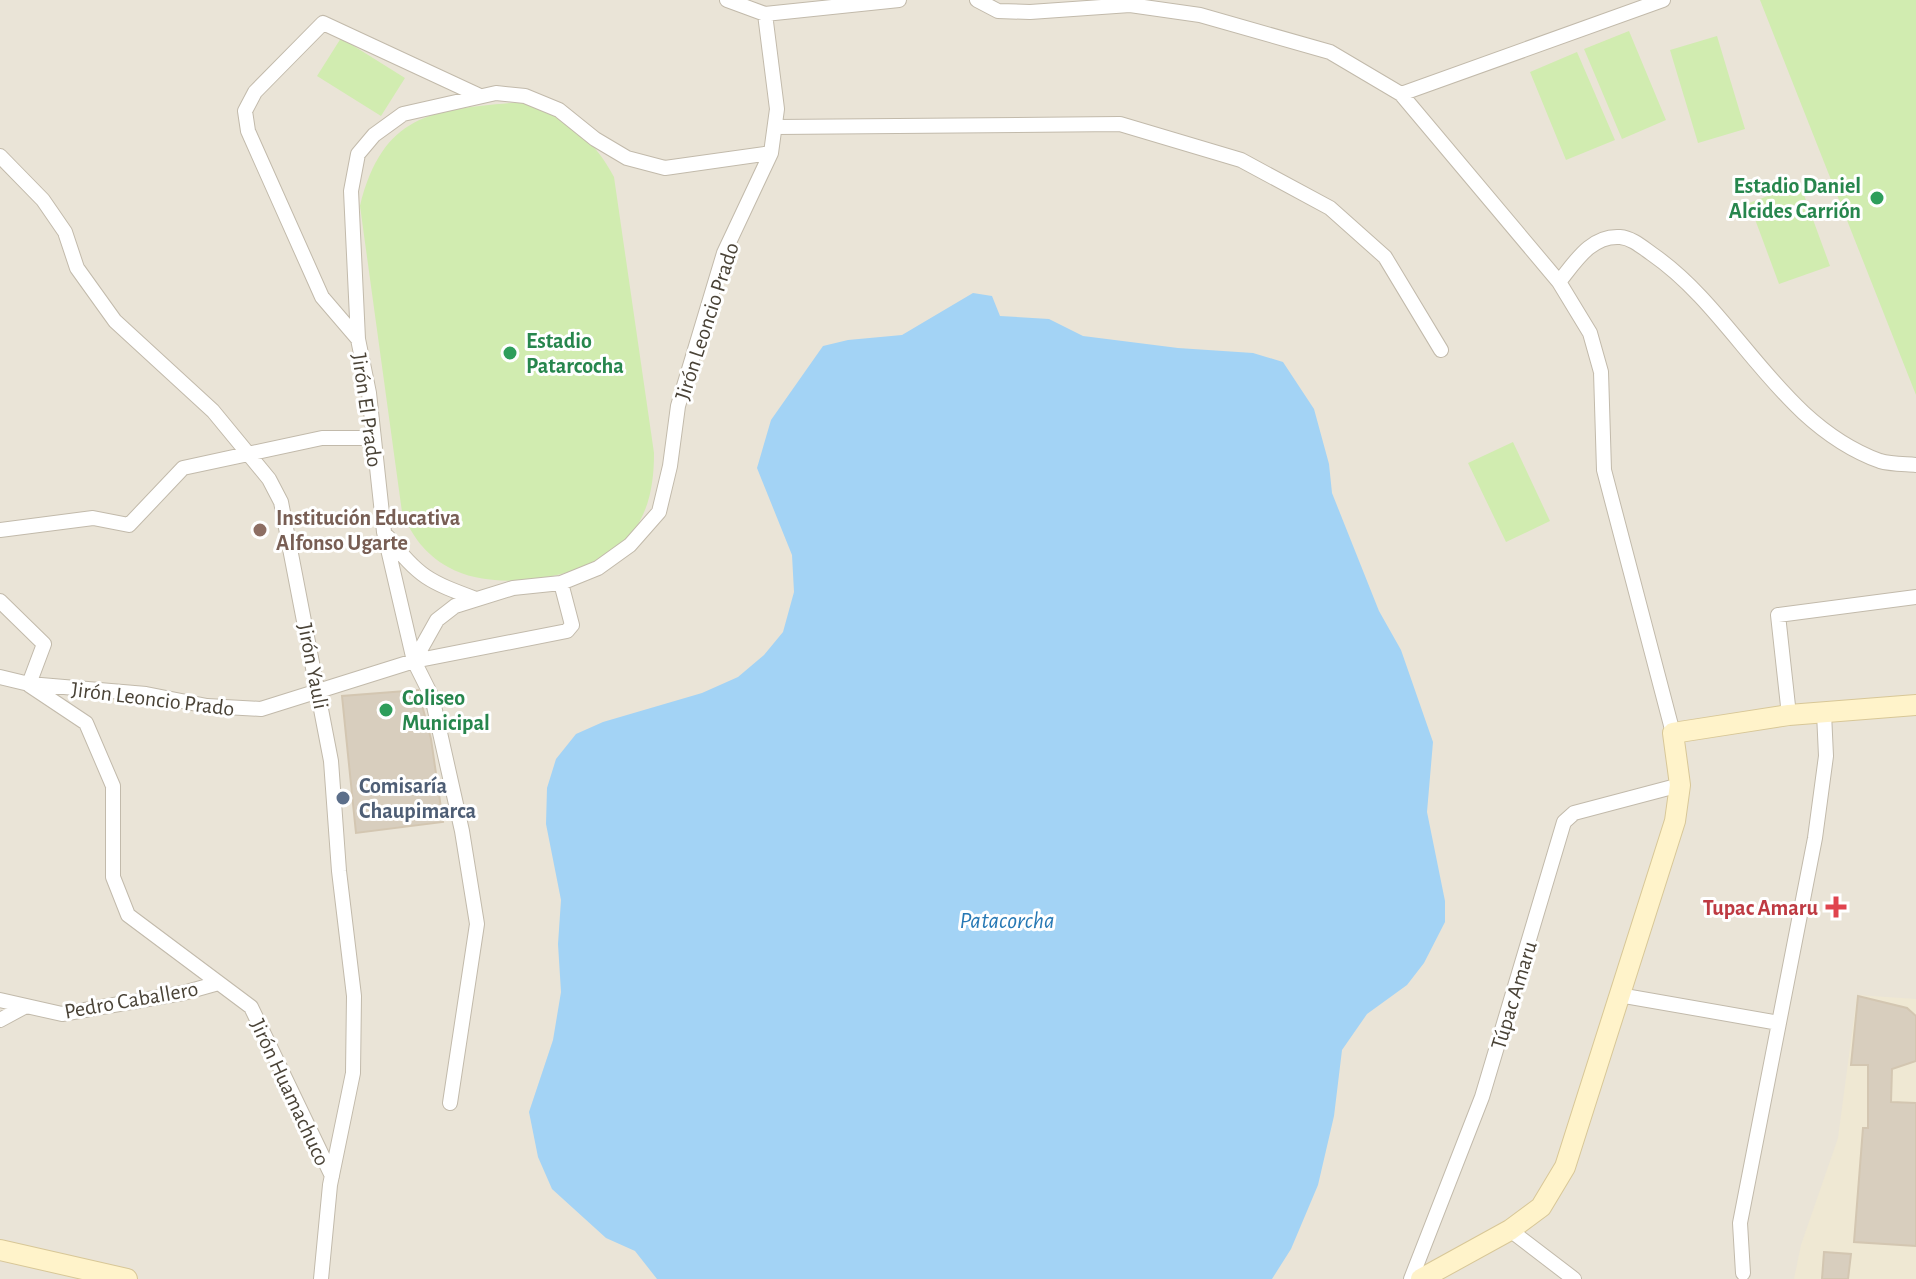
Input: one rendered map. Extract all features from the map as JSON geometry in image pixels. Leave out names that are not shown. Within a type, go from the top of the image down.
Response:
[{"type":"street","points":[[727,0],[765,14],[899,0]]},
{"type":"street","points":[[977,0],[998,11],[1130,5],[1200,15],[1330,52],[1401,94],[1559,282],[1590,333],[1601,372],[1604,470],[1673,733],[1680,785],[1675,821],[1565,1167],[1541,1207],[1510,1230],[1421,1279]]},
{"type":"street","points":[[1401,94],[1663,0]]},
{"type":"street","name":"Jirón Leoncio Prado","points":[[414,661],[437,620],[455,606],[513,588],[561,583],[598,568],[619,553],[659,512],[670,466],[678,406],[724,253],[771,153],[776,127],[765,14]]},
{"type":"street","points":[[358,339],[322,297],[248,131],[245,111],[255,92],[323,23],[478,95]]},
{"type":"street","name":"Jirón El Prado","points":[[450,1103],[477,924],[462,831],[432,697],[414,661],[384,532],[369,393],[358,339],[351,191],[358,154],[374,135],[403,114],[478,95],[525,96],[559,110],[595,139],[627,158],[665,168],[771,153]]},
{"type":"street","points":[[776,127],[1120,124],[1241,160],[1330,208],[1385,257],[1441,350]]},
{"type":"street","name":"Jirón Yauli","points":[[0,156],[65,232],[77,268],[115,321],[213,411],[269,479],[281,502],[331,761],[339,871],[354,996],[353,1073],[332,1176],[321,1279]]},
{"type":"street","points":[[1559,282],[1586,249],[1597,242],[1623,237],[1635,242],[1677,271],[1776,386],[1832,434],[1881,461],[1916,465]]},
{"type":"street","points":[[0,530],[93,518],[129,525],[183,468],[322,438],[372,438]]},
{"type":"street","points":[[384,532],[412,568],[440,585],[477,599]]},
{"type":"street","name":"Jirón Leoncio Prado","points":[[29,684],[146,694],[207,706],[261,709],[414,661],[567,631],[572,625],[561,583]]},
{"type":"street","points":[[1789,715],[1778,615],[1916,597]]},
{"type":"street","points":[[0,601],[44,644],[29,684],[0,677]]},
{"type":"street","name":"Jirón Huamachuco","points":[[29,684],[86,723],[113,786],[113,877],[128,915],[215,984],[251,1007],[332,1176]]},
{"type":"street","points":[[1673,733],[1789,715],[1916,705]]},
{"type":"street","points":[[1743,1273],[1740,1223],[1815,838],[1826,756],[1824,713]]},
{"type":"street","name":"Túpac Amaru","points":[[1411,1279],[1482,1097],[1564,822],[1574,813],[1680,785]]},
{"type":"street","name":"Pedro Caballero","points":[[0,1000],[62,1014],[183,993],[215,984]]},
{"type":"street","points":[[1619,995],[1779,1023]]},
{"type":"street","points":[[0,1020],[26,1006]]},
{"type":"street","points":[[1510,1230],[1574,1279]]},
{"type":"street","points":[[0,1250],[127,1279]]},
{"type":"shaded area","points":[[0,0],[1916,0],[1916,1279],[0,1279]]},
{"type":"shaded area","points":[[1857,995],[1916,999],[1916,1279],[1794,1279],[1801,1245],[1838,1138]]},
{"type":"green space","name":"Estadio Daniel Alcides Carrión","points":[[1760,0],[1916,0],[1916,395]]},
{"type":"green space","points":[[1629,31],[1666,120],[1622,139],[1584,49]]},
{"type":"green space","points":[[1717,36],[1745,129],[1698,143],[1670,50]]},
{"type":"green space","points":[[341,38],[405,78],[381,116],[317,76]]},
{"type":"green space","points":[[1577,52],[1615,140],[1566,160],[1530,72]]},
{"type":"green space","name":"Estadio Patarcocha","points":[[521,102],[550,113],[576,129],[597,151],[614,177],[654,464],[650,495],[643,516],[631,534],[615,549],[595,562],[545,578],[492,580],[468,575],[440,562],[420,544],[402,512],[360,206],[370,174],[383,150],[399,133],[439,113]]},
{"type":"green space","points":[[1800,184],[1830,266],[1779,284],[1749,203]]},
{"type":"green space","points":[[1513,442],[1550,521],[1506,542],[1468,463]]},
{"type":"water","name":"Patacorcha","points":[[973,293],[992,296],[1000,316],[1049,319],[1083,336],[1178,348],[1253,353],[1283,362],[1314,409],[1329,464],[1332,493],[1379,611],[1401,650],[1433,742],[1427,812],[1445,901],[1445,922],[1424,963],[1407,985],[1367,1014],[1342,1050],[1334,1116],[1318,1185],[1291,1249],[1272,1279],[657,1279],[635,1251],[606,1238],[552,1189],[538,1157],[529,1112],[553,1040],[561,992],[558,944],[561,900],[546,824],[547,788],[556,759],[576,734],[603,722],[702,693],[738,677],[764,655],[783,632],[794,592],[792,555],[757,468],[771,420],[823,346],[848,340],[902,335]]},
{"type":"building","name":"Coliseo Municipal","points":[[418,690],[431,739],[443,822],[356,833],[342,696]]},
{"type":"building","points":[[1858,996],[1907,1008],[1916,1016],[1916,1061],[1892,1069],[1891,1102],[1916,1103],[1916,1246],[1854,1242],[1863,1128],[1868,1128],[1868,1065],[1851,1065]]},
{"type":"building","points":[[1824,1252],[1851,1254],[1848,1279],[1822,1279]]},
{"type":"place","name":"Estadio Daniel Alcides Carrión","points":[[1877,198]]},
{"type":"place","name":"Estadio Patarcocha","points":[[510,353]]},
{"type":"place","name":"Institución Educativa Alfonso Ugarte","points":[[260,530]]},
{"type":"place","name":"Coliseo Municipal","points":[[386,710]]},
{"type":"place","name":"Comisaría Chaupimarca","points":[[343,798]]},
{"type":"place","name":"Tupac Amaru","points":[[1836,907]]}]
